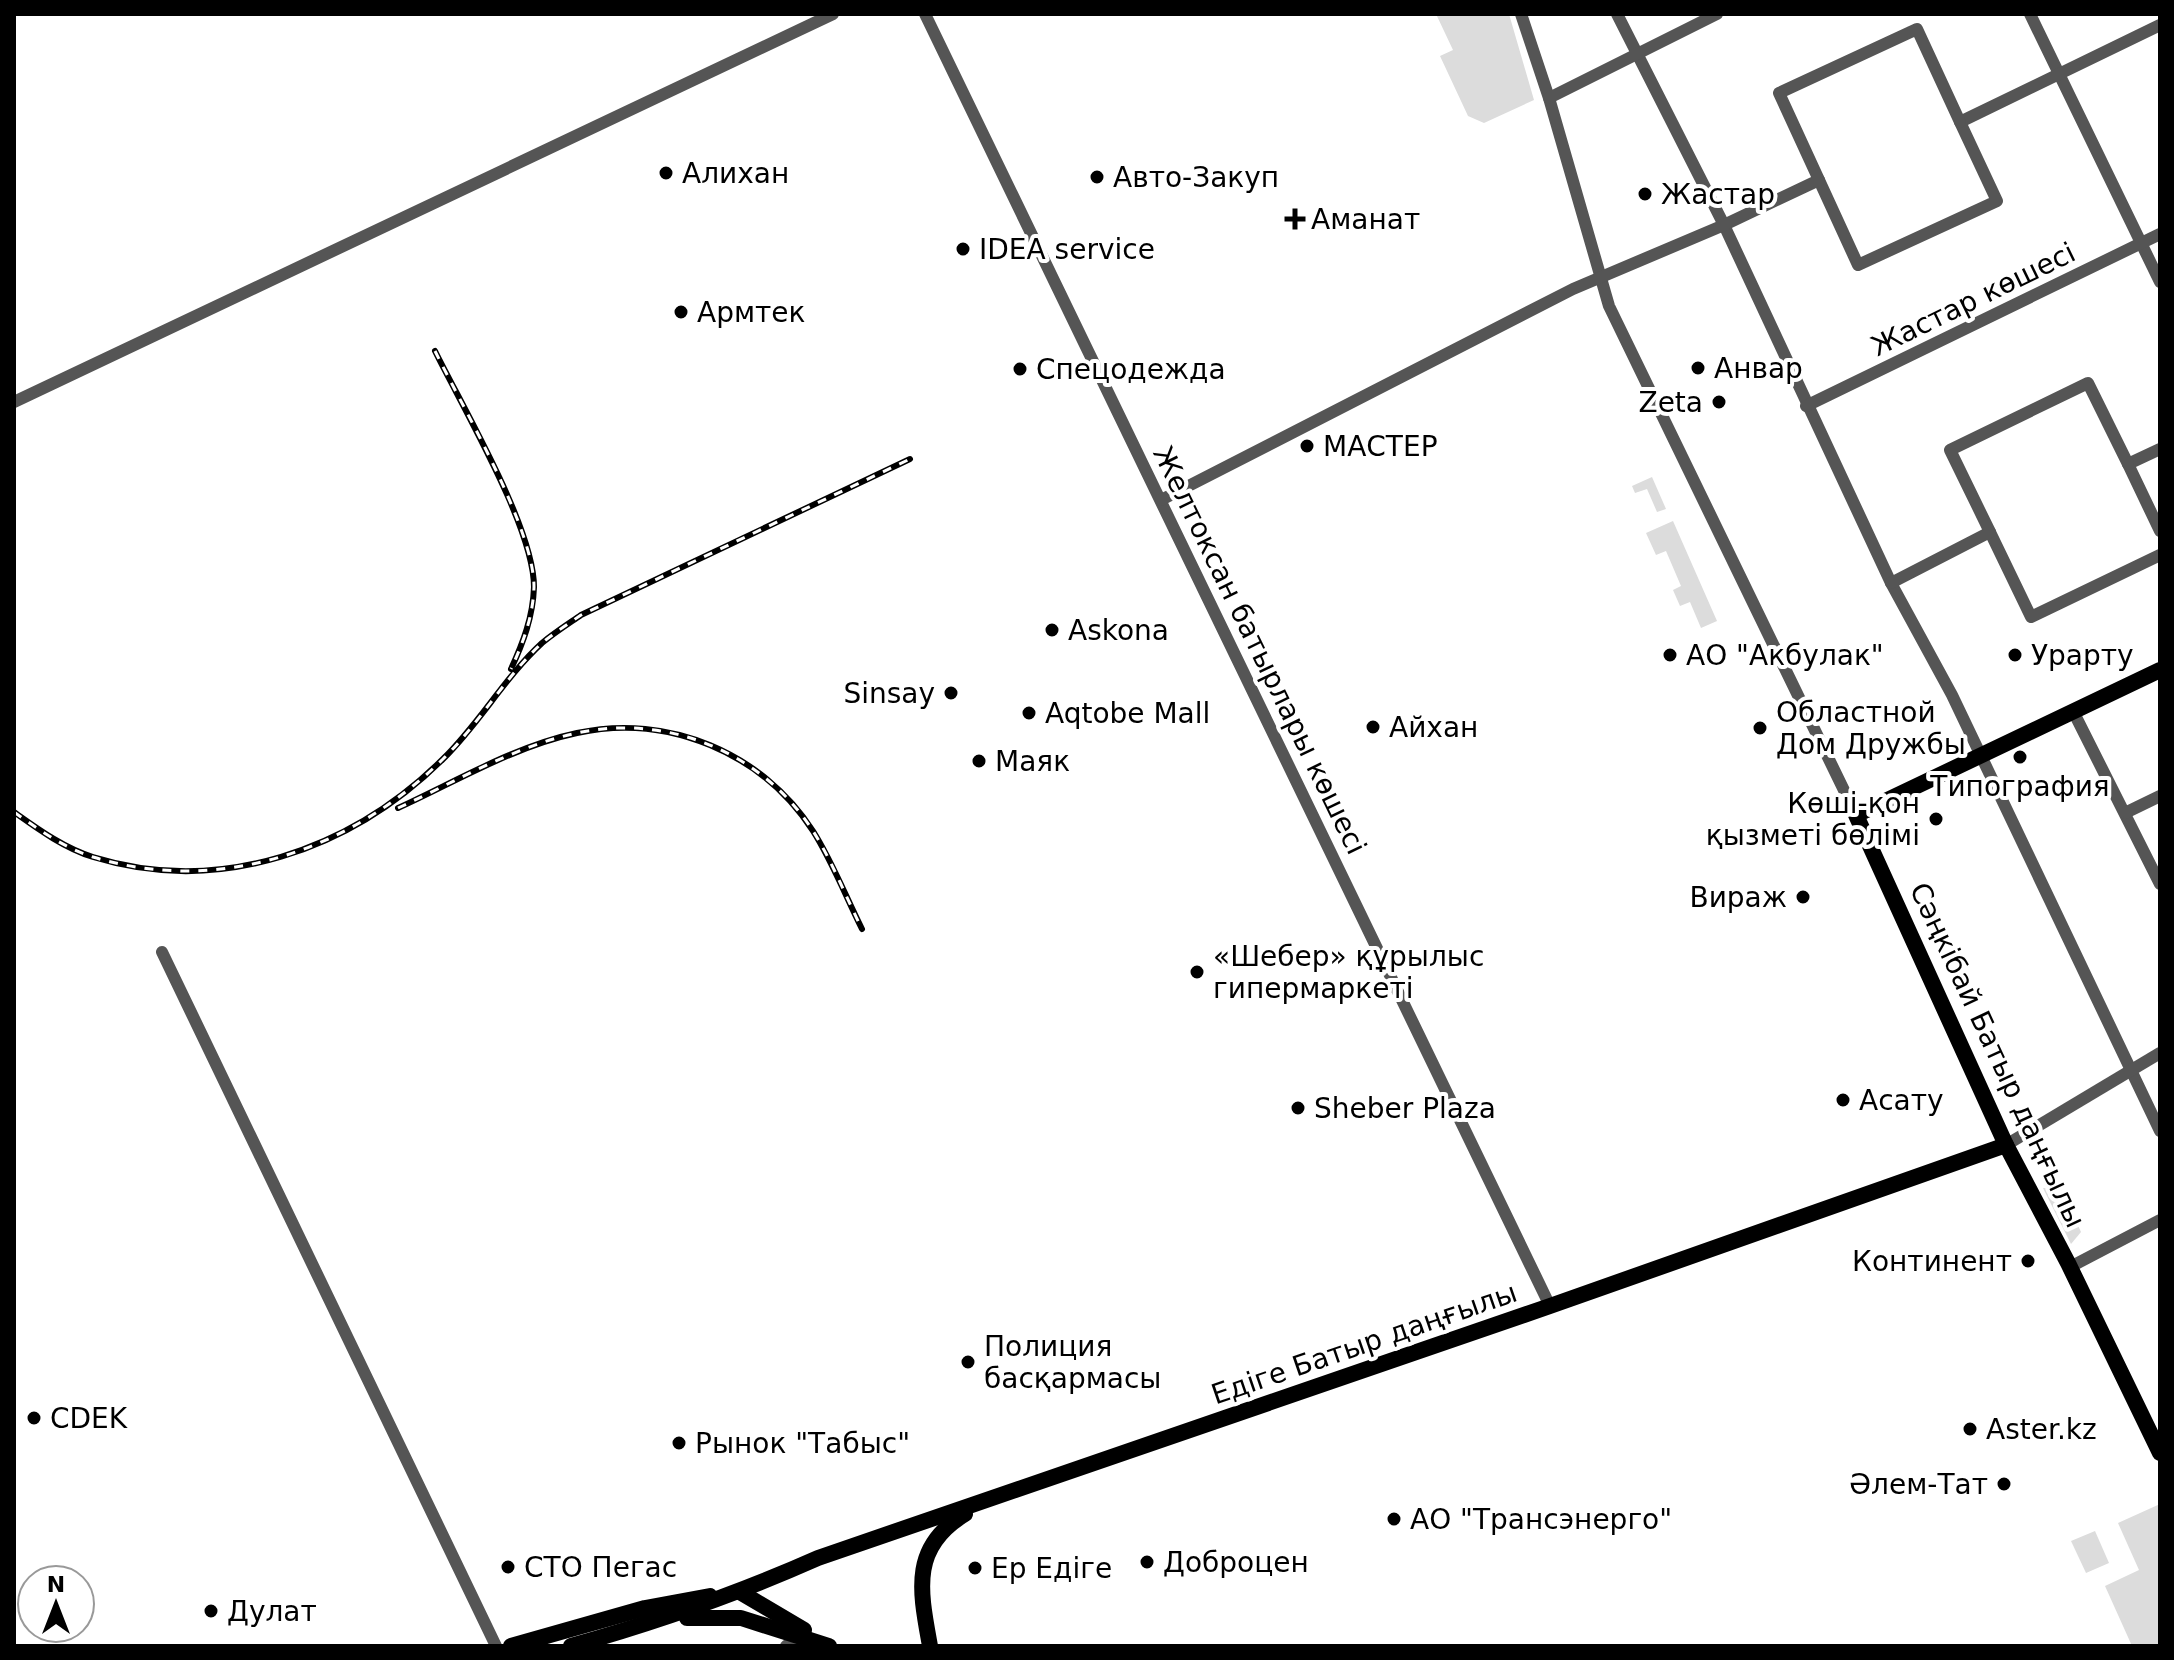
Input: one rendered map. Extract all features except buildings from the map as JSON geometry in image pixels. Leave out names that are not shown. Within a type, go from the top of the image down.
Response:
[{"type":"main road","points":[[1856,815],[2160,670]]},
{"type":"main road","name":"Сәңкібай Батыр даңғылы","points":[[1856,815],[2006,1145],[2070,1267],[2160,1453]]},
{"type":"main road","name":"Едіге Батыр даңғылы","points":[[571,1646],[654,1623],[740,1592],[818,1558],[2006,1145]]},
{"type":"main road","points":[[930,1646],[922,1600],[923,1561],[933,1540],[956,1520],[988,1501]]},
{"type":"main road","points":[[740,1592],[830,1646]]},
{"type":"main road","name":"Едіге Батыр даңғылы","points":[[511,1646],[675,1601],[740,1592]]},
{"type":"main road","points":[[654,1623],[696,1617],[741,1618],[793,1641],[830,1646]]},
{"type":"street","points":[[14,402],[833,14]]},
{"type":"street","name":"Желтоксан батырлары көшесі","points":[[925,14],[1550,1306]]},
{"type":"street","name":"Сәңкібай Батыр даңғылы","points":[[1521,14],[1549,98],[1609,306],[1856,815]]},
{"type":"street","points":[[1617,14],[1724,225],[1891,583],[1952,695],[2160,1131]]},
{"type":"street","points":[[1549,98],[1717,14]]},
{"type":"street","points":[[2030,14],[2160,282]]},
{"type":"street","points":[[1960,122],[2160,25]]},
{"type":"street","points":[[1917,29],[1997,201],[1858,265],[1819,180],[1779,93],[1917,29]]},
{"type":"street","points":[[1161,500],[1600,278],[1819,180]]},
{"type":"street","name":"Жастар көшесі","points":[[1806,406],[2160,234]]},
{"type":"street","points":[[2160,531],[2088,383],[1950,450],[2031,617],[2160,555]]},
{"type":"street","points":[[2128,464],[2160,449]]},
{"type":"street","points":[[1891,583],[1990,532]]},
{"type":"street","points":[[2073,711],[2160,884]]},
{"type":"street","points":[[2125,813],[2160,796]]},
{"type":"street","points":[[162,952],[496,1646]]},
{"type":"street","points":[[2006,1145],[2160,1053]]},
{"type":"street","points":[[2070,1267],[2160,1220]]},
{"type":"shaded area","points":[[1436,14],[1509,14],[1534,100],[1484,123],[1468,116],[1440,56],[1453,50]]},
{"type":"shaded area","points":[[1652,477],[1666,509],[1657,512],[1647,489],[1635,493],[1632,486]]},
{"type":"shaded area","points":[[1673,521],[1717,621],[1701,628],[1690,602],[1680,606],[1673,590],[1681,586],[1666,551],[1656,555],[1646,533]]},
{"type":"shaded area","points":[[2043,1188],[2061,1189],[2081,1232],[2071,1244]]},
{"type":"shaded area","points":[[2160,1504],[2160,1646],[2132,1646],[2105,1586],[2139,1570],[2118,1523]]},
{"type":"shaded area","points":[[2095,1531],[2109,1563],[2086,1573],[2071,1541]]},
{"type":"railway","points":[[435,351],[495,468],[531,562],[534,587],[532,609],[511,669]]},
{"type":"railway","points":[[14,812],[72,849],[141,868],[188,871],[235,867],[281,857],[325,840],[367,818],[407,791],[456,745],[529,656],[581,615],[910,459]]},
{"type":"railway","points":[[398,808],[508,756],[577,733],[611,728],[645,729],[678,735],[710,745],[740,760],[768,780],[792,804],[820,843],[862,929]]},
{"type":"place","name":"Алихан","points":[[666,173]]},
{"type":"place","name":"Авто-Закуп","points":[[1097,177]]},
{"type":"place","name":"Жастар","points":[[1645,194]]},
{"type":"place","name":"Аманат","points":[[1295,219]]},
{"type":"place","name":"IDEA service","points":[[963,249]]},
{"type":"place","name":"Армтек","points":[[681,312]]},
{"type":"place","name":"Анвар","points":[[1698,368]]},
{"type":"place","name":"Спецодежда","points":[[1020,369]]},
{"type":"place","name":"Zeta","points":[[1719,402]]},
{"type":"place","name":"МАСТЕР","points":[[1307,446]]},
{"type":"place","name":"Askona","points":[[1052,630]]},
{"type":"place","name":"АО \"Акбулак\"","points":[[1670,655]]},
{"type":"place","name":"Урарту","points":[[2015,655]]},
{"type":"place","name":"Sinsay","points":[[951,693]]},
{"type":"place","name":"Aqtobe Mall","points":[[1029,713]]},
{"type":"place","name":"Айхан","points":[[1373,727]]},
{"type":"place","name":"Областной Дом Дружбы","points":[[1760,728]]},
{"type":"place","name":"Типография","points":[[2020,757]]},
{"type":"place","name":"Маяк","points":[[979,761]]},
{"type":"place","name":"Көші-қон қызметі бөлімі","points":[[1936,819]]},
{"type":"place","name":"Вираж","points":[[1803,897]]},
{"type":"place","name":"«Шебер» құрылыс гипермаркеті","points":[[1197,972]]},
{"type":"place","name":"Асату","points":[[1843,1100]]},
{"type":"place","name":"Sheber Plaza","points":[[1298,1108]]},
{"type":"place","name":"Континент","points":[[2028,1261]]},
{"type":"place","name":"Полиция басқармасы","points":[[968,1362]]},
{"type":"place","name":"CDEK","points":[[34,1418]]},
{"type":"place","name":"Aster.kz","points":[[1970,1429]]},
{"type":"place","name":"Рынок \"Табыс\"","points":[[679,1443]]},
{"type":"place","name":"Әлем-Тат","points":[[2004,1484]]},
{"type":"place","name":"АО \"Трансэнерго\"","points":[[1394,1519]]},
{"type":"place","name":"Доброцен","points":[[1147,1562]]},
{"type":"place","name":"СТО Пегас","points":[[508,1567]]},
{"type":"place","name":"Ер Едіге","points":[[975,1568]]},
{"type":"place","name":"Дулат","points":[[211,1611]]}]
